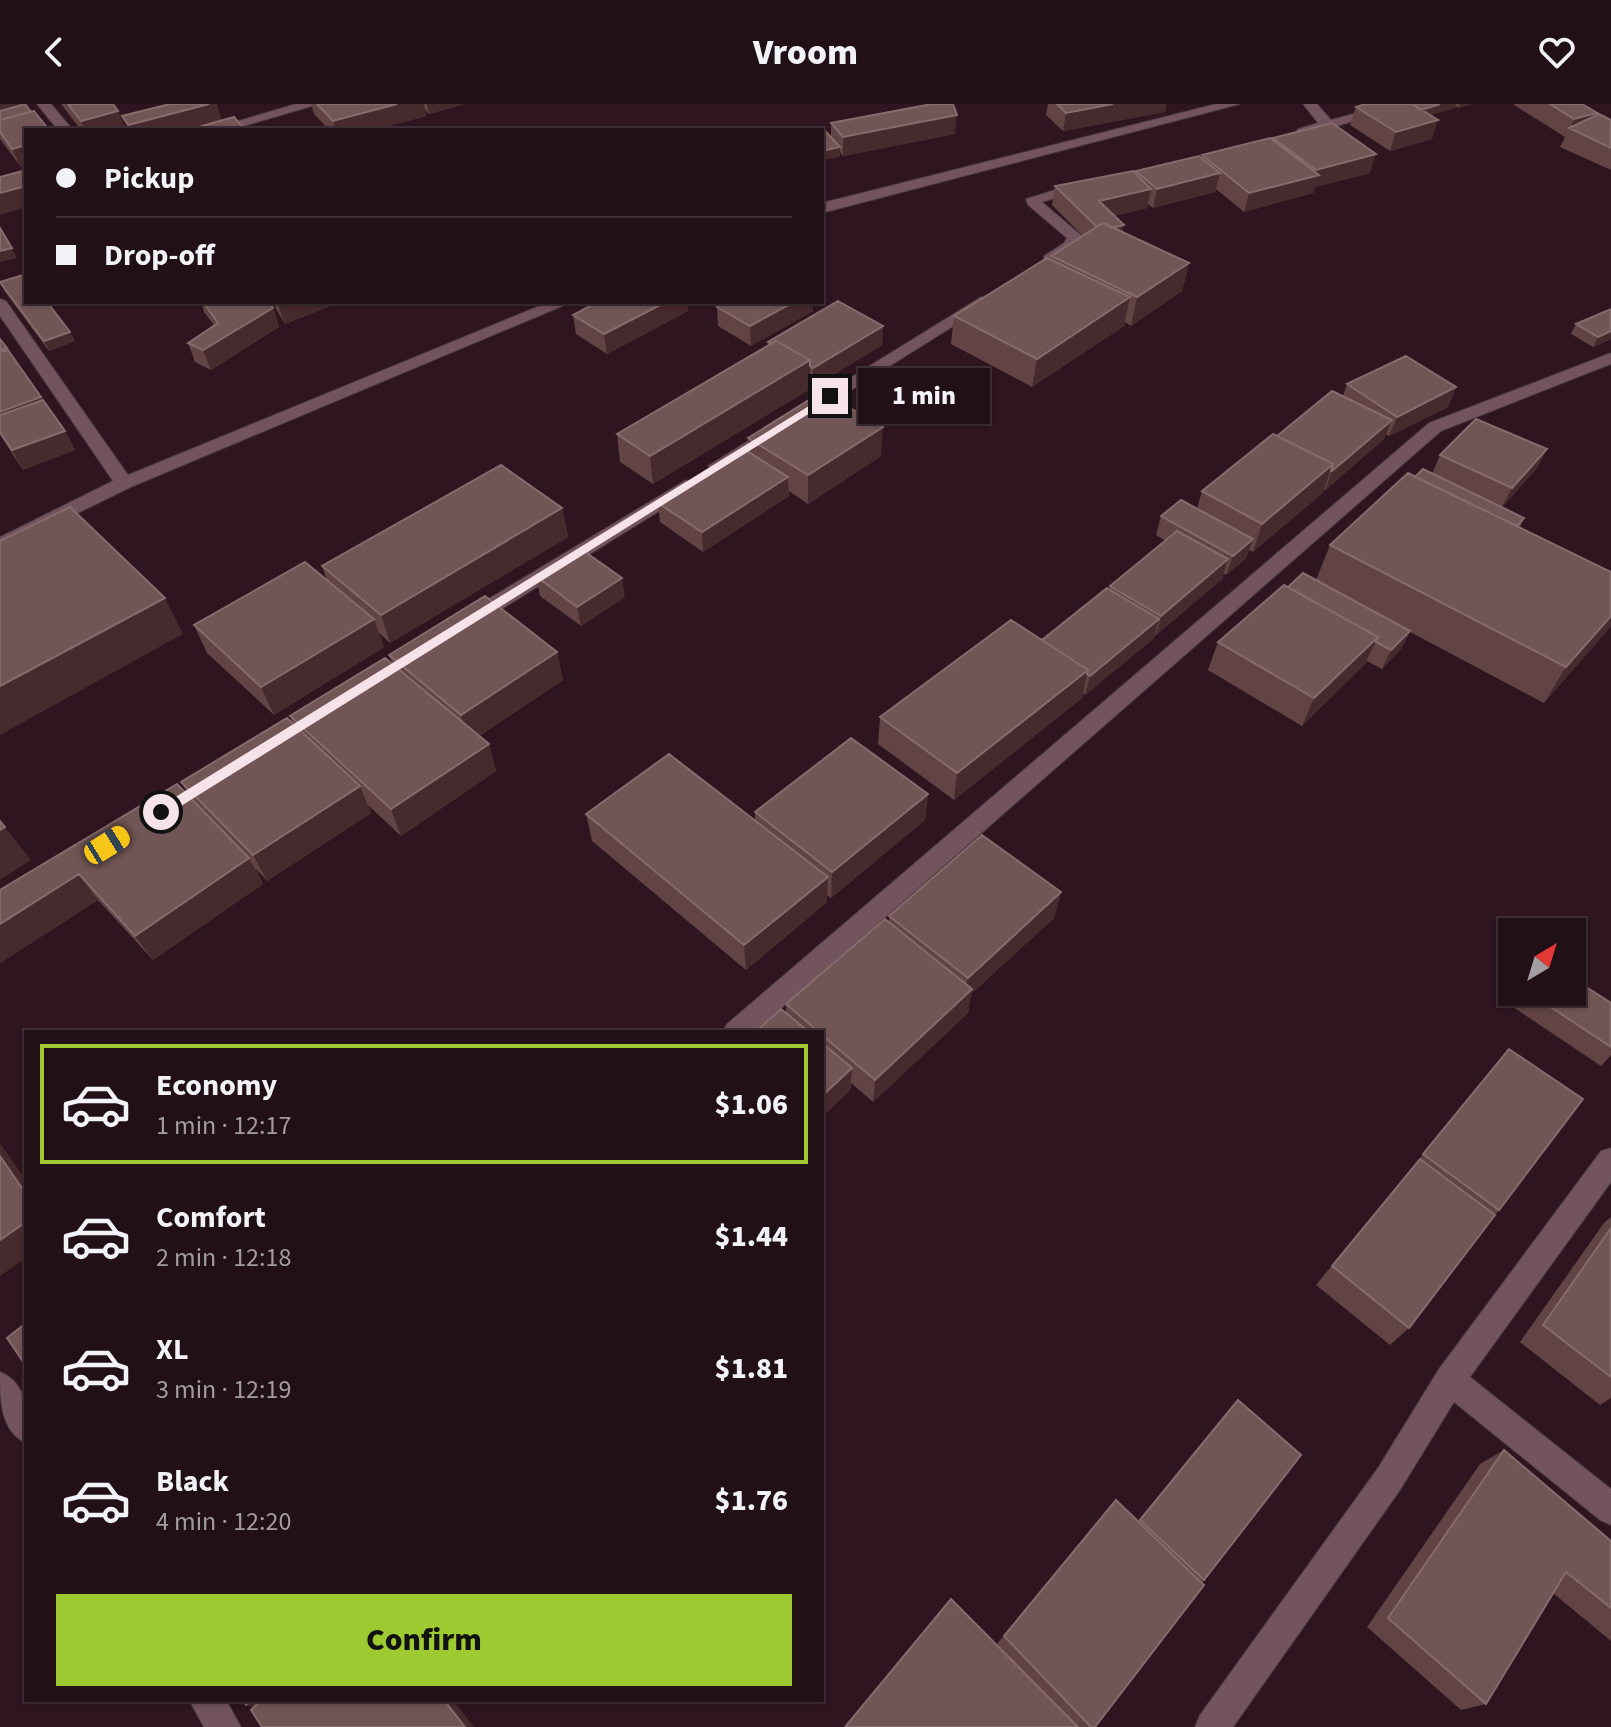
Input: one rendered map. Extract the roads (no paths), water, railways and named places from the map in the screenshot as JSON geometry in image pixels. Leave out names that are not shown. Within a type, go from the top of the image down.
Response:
[{"type":"street","points":[[44,104],[64,128]]},
{"type":"street","points":[[222,128],[312,104]]},
{"type":"street","points":[[824,207],[1233,104]]},
{"type":"street","points":[[1310,104],[1328,126]]},
{"type":"street","points":[[1282,137],[1405,104]]},
{"type":"street","points":[[1031,271],[1075,242],[1075,237],[1033,202],[1034,199],[1104,180]]},
{"type":"street","points":[[448,634],[1004,288]]},
{"type":"street","points":[[0,304],[124,483]]},
{"type":"street","points":[[0,545],[124,483],[426,356],[559,304]]},
{"type":"street","points":[[738,1030],[1435,427],[1611,358]]},
{"type":"street","points":[[1212,1727],[1389,1479],[1450,1380],[1611,1160]]},
{"type":"street","points":[[1450,1380],[1611,1509]]},
{"type":"street","points":[[0,1387],[24,1425]]},
{"type":"street","points":[[207,1702],[224,1727]]}]
